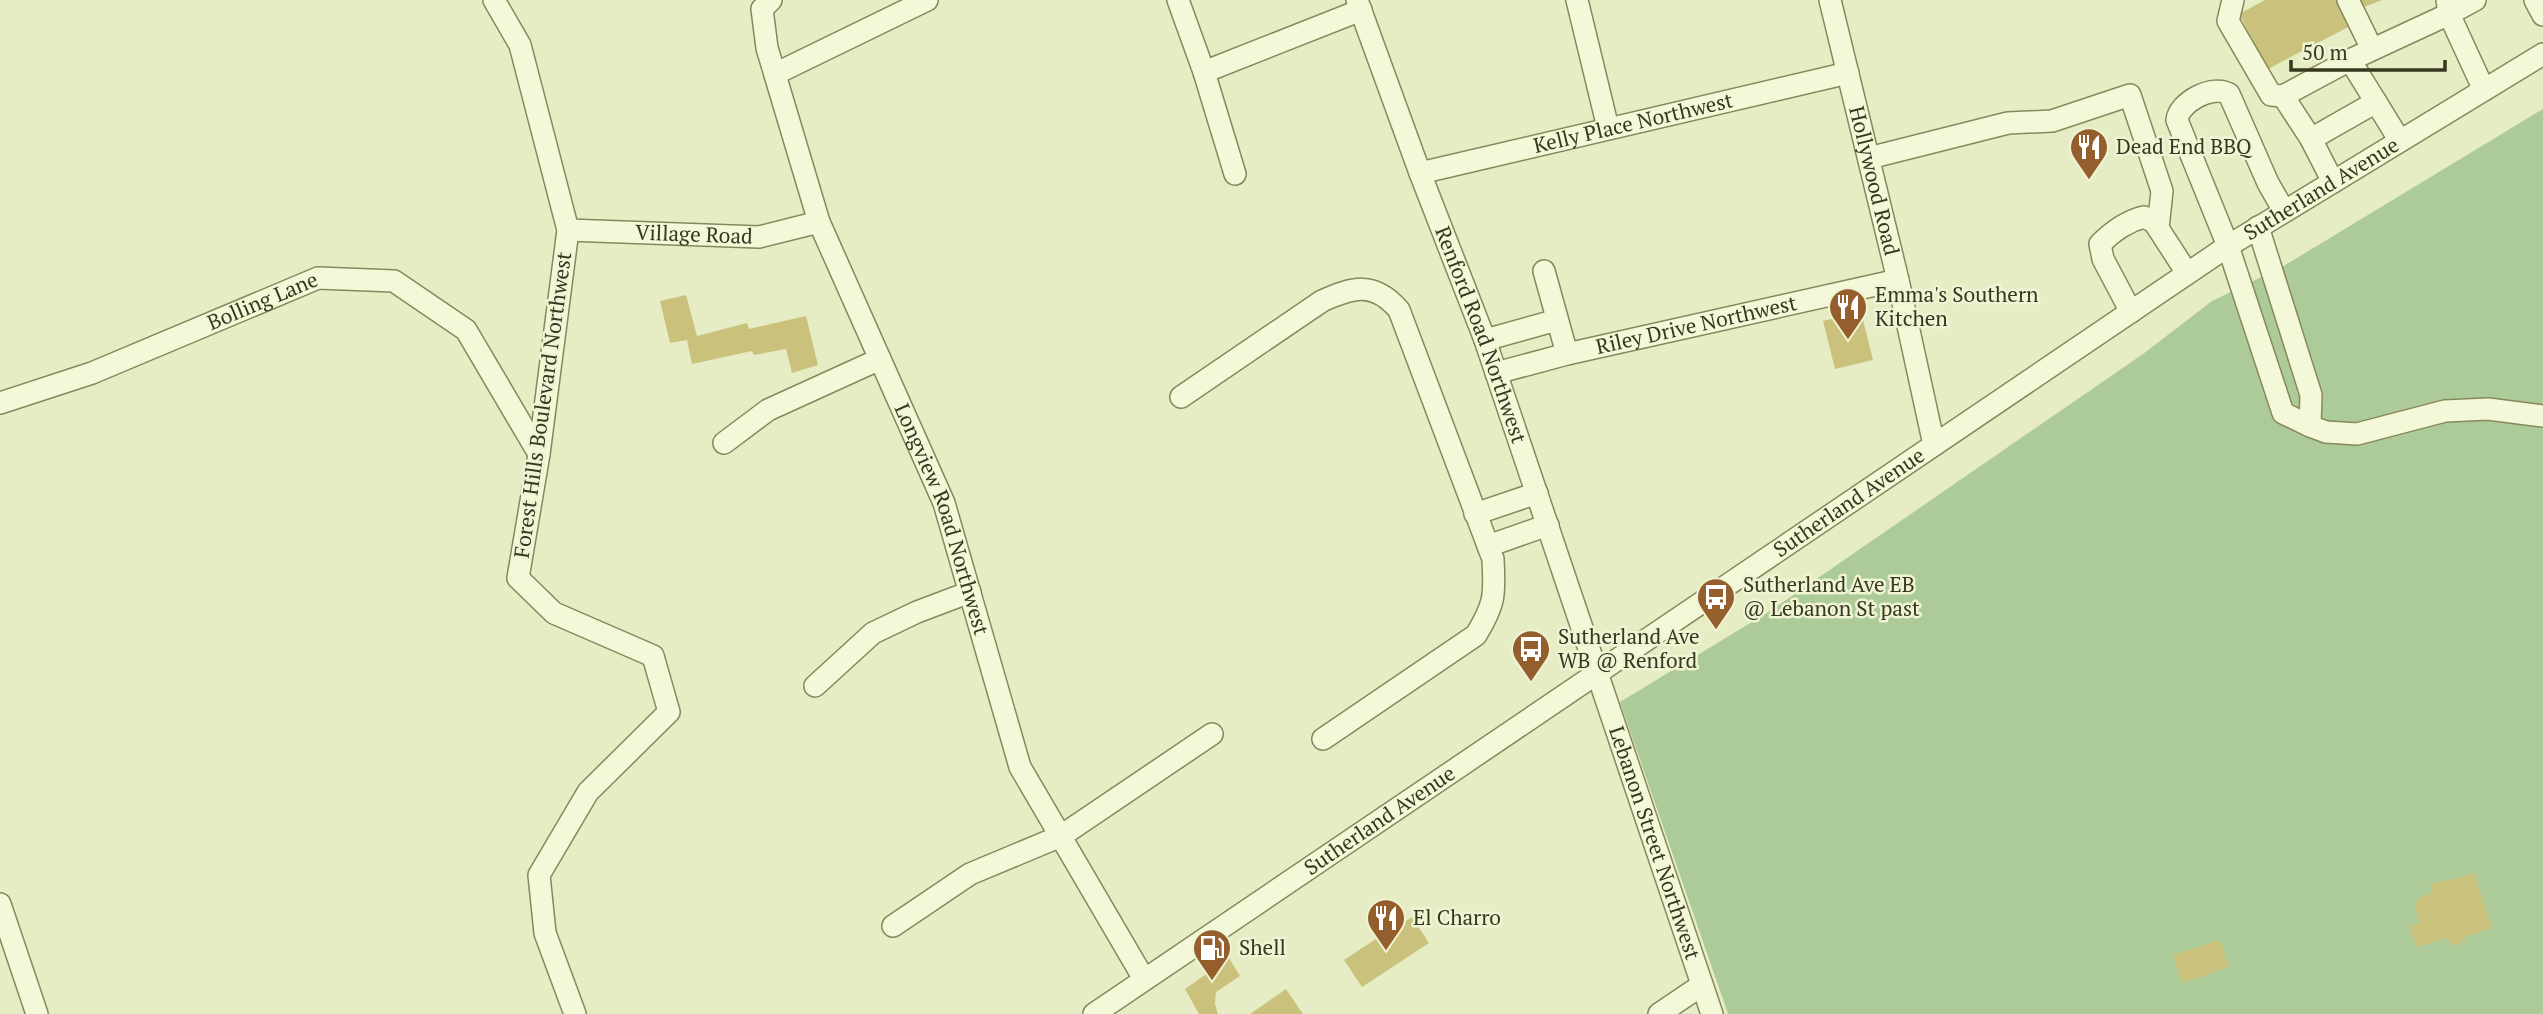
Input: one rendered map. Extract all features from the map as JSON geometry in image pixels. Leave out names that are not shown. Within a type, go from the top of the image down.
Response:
[{"type":"street","name":"Forest Hills Boulevard Northwest","points":[[494,0],[520,45],[568,230],[539,454],[518,578],[554,612],[653,656],[669,712],[588,792],[539,875],[545,933],[575,1014]]},
{"type":"street","name":"Longview Road Northwest","points":[[771,0],[762,9],[767,48],[819,222],[944,503],[1020,767],[1144,979]]},
{"type":"street","points":[[775,74],[927,0]]},
{"type":"street","points":[[1178,0],[1236,174]]},
{"type":"street","points":[[1577,0],[1608,128]]},
{"type":"street","name":"Hollywood Road","points":[[1830,0],[1898,280],[1934,445]]},
{"type":"street","points":[[2233,0],[2228,21],[2271,95],[2283,96],[2448,7],[2475,0]]},
{"type":"street","points":[[2348,0],[2372,49]]},
{"type":"street","points":[[2535,0],[2543,15]]},
{"type":"street","points":[[1204,72],[1359,5]]},
{"type":"street","name":"Renford Road Northwest","points":[[1359,5],[1485,340],[1597,673]]},
{"type":"street","points":[[2448,7],[2484,90]]},
{"type":"street","name":"Sutherland Avenue","points":[[1094,1014],[2228,246],[2543,54]]},
{"type":"street","points":[[2350,60],[2400,141]]},
{"type":"street","name":"Kelly Place Northwest","points":[[1420,173],[1848,73]]},
{"type":"street","points":[[2284,211],[2268,183],[2229,94],[2223,90],[2214,90],[2182,105],[2177,120],[2228,246],[2283,412],[2326,432],[2357,434],[2445,411],[2488,409],[2543,416]]},
{"type":"street","points":[[1868,158],[2008,123],[2052,121],[2130,95],[2162,191],[2158,228]]},
{"type":"street","points":[[2283,96],[2311,139],[2333,182]]},
{"type":"street","points":[[2311,139],[2376,102]]},
{"type":"street","points":[[2131,312],[2104,259],[2100,244],[2109,235],[2134,219],[2144,217],[2154,222],[2188,273]]},
{"type":"street","name":"Village Road","points":[[568,230],[759,237],[819,222]]},
{"type":"street","points":[[2258,227],[2311,396],[2310,426]]},
{"type":"street","points":[[1544,271],[1567,354]]},
{"type":"street","name":"Bolling Lane","points":[[0,403],[92,373],[318,278],[394,281],[466,330],[539,454]]},
{"type":"street","name":"Riley Drive Northwest","points":[[1496,373],[1567,354],[1898,280]]},
{"type":"street","points":[[1181,397],[1322,301],[1348,289],[1372,290],[1390,300],[1399,310],[1493,559],[1494,588],[1491,611],[1476,635],[1323,739]]},
{"type":"street","points":[[1485,340],[1557,320]]},
{"type":"street","points":[[724,443],[768,410],[880,359]]},
{"type":"street","points":[[1475,514],[1537,493]]},
{"type":"street","points":[[1488,545],[1548,525]]},
{"type":"street","points":[[814,686],[873,633],[917,612],[970,592]]},
{"type":"street","name":"Lebanon Street Northwest","points":[[1597,673],[1712,1014]]},
{"type":"street","points":[[893,926],[971,874],[1060,836],[1212,734]]},
{"type":"street","points":[[0,904],[37,1014]]},
{"type":"street","points":[[1659,1014],[1702,985]]},
{"type":"green space","points":[[2543,109],[2543,1014],[1728,1014],[1620,702],[1770,611],[2143,354],[2212,301],[2282,267]]},
{"type":"building","points":[[2265,0],[2339,0],[2352,25],[2268,69],[2239,14]]},
{"type":"building","points":[[2361,0],[2382,0],[2364,7]]},
{"type":"building","points":[[686,295],[697,336],[747,323],[749,329],[806,316],[818,365],[792,373],[786,349],[754,355],[752,351],[692,364],[687,340],[670,343],[660,301]]},
{"type":"building","name":"Emma's Southern Kitchen","points":[[1861,312],[1873,360],[1835,369],[1823,321]]},
{"type":"building","points":[[2474,873],[2492,928],[2464,937],[2466,941],[2450,946],[2448,938],[2417,947],[2409,926],[2419,923],[2415,906],[2418,898],[2433,893],[2430,884]]},
{"type":"building","name":"El Charro","points":[[1396,916],[1401,924],[1412,917],[1429,943],[1362,987],[1344,960],[1391,929],[1386,922]]},
{"type":"building","points":[[2220,940],[2229,967],[2182,983],[2173,955]]},
{"type":"building","name":"Shell","points":[[1229,958],[1240,976],[1216,992],[1218,1014],[1199,1014],[1185,989]]},
{"type":"building","points":[[1286,989],[1303,1014],[1250,1014]]},
{"type":"place","name":"Dead End BBQ","points":[[2089,181]]},
{"type":"place","name":"Emma's Southern Kitchen","points":[[1848,341]]},
{"type":"place","name":"Sutherland Ave EB @ Lebanon St past","points":[[1716,631]]},
{"type":"place","name":"Sutherland Ave WB @ Renford","points":[[1531,683]]},
{"type":"place","name":"El Charro","points":[[1386,952]]},
{"type":"place","name":"Shell","points":[[1212,982]]}]
